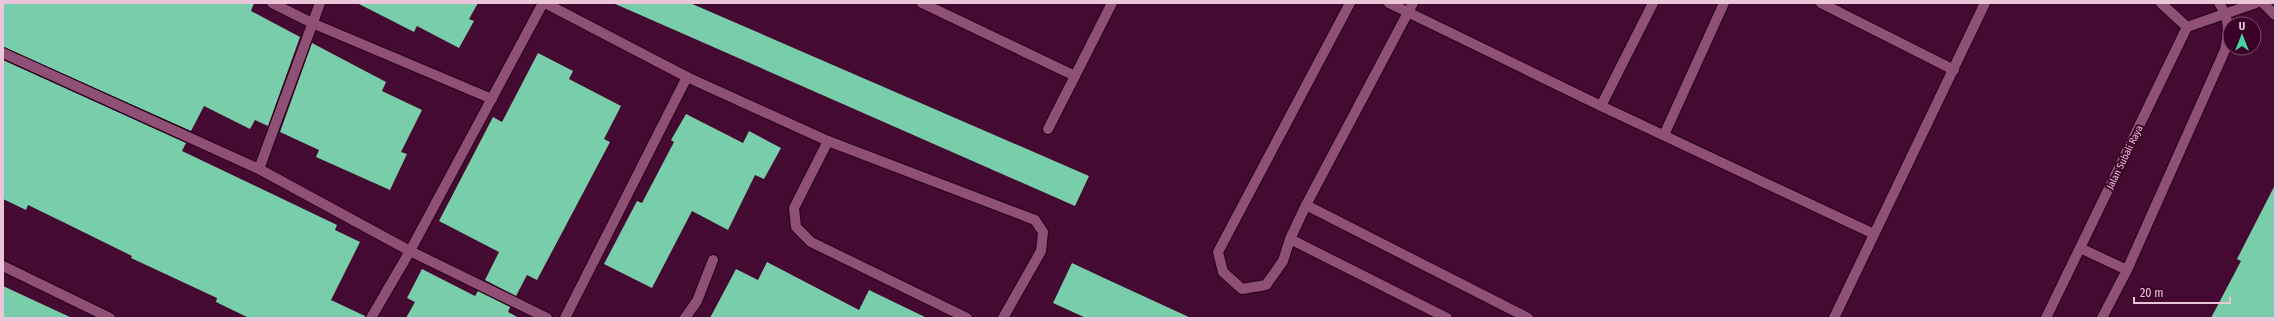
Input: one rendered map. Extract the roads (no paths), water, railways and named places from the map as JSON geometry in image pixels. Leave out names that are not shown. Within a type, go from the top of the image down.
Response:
[{"type":"street","points":[[272,3],[312,23],[492,99]]},
{"type":"street","points":[[259,169],[320,3]]},
{"type":"street","points":[[371,318],[410,251],[544,3],[687,77],[828,141],[1035,220],[1043,232],[1041,251],[1003,318]]},
{"type":"street","points":[[922,3],[1075,76]]},
{"type":"street","points":[[1048,129],[1112,3]]},
{"type":"street","points":[[1350,3],[1218,252],[1223,272],[1242,289],[1266,285],[1283,261],[1290,239],[1306,205],[1413,3]]},
{"type":"street","points":[[1389,3],[1601,106],[1874,234]]},
{"type":"street","points":[[1601,106],[1653,3]]},
{"type":"street","points":[[1664,135],[1724,3]]},
{"type":"street","points":[[1821,3],[1954,70]]},
{"type":"street","points":[[1834,318],[1985,3]]},
{"type":"street","points":[[2161,3],[2187,27],[2256,3]]},
{"type":"street","points":[[2102,318],[2127,270],[2225,50],[2229,23],[2227,14],[2219,3]]},
{"type":"street","points":[[2264,3],[2275,15]]},
{"type":"street","name":"Jalan Subali Raya","points":[[2046,318],[2187,27]]},
{"type":"street","points":[[3,53],[259,169],[410,251],[547,318]]},
{"type":"street","points":[[565,318],[687,77]]},
{"type":"street","points":[[828,141],[794,208],[796,227],[811,242],[967,318]]},
{"type":"street","points":[[1306,205],[1528,318]]},
{"type":"street","points":[[1290,239],[1447,318]]},
{"type":"street","points":[[2080,248],[2127,270]]},
{"type":"street","points":[[685,318],[697,301],[713,260]]},
{"type":"street","points":[[3,266],[110,318]]}]
